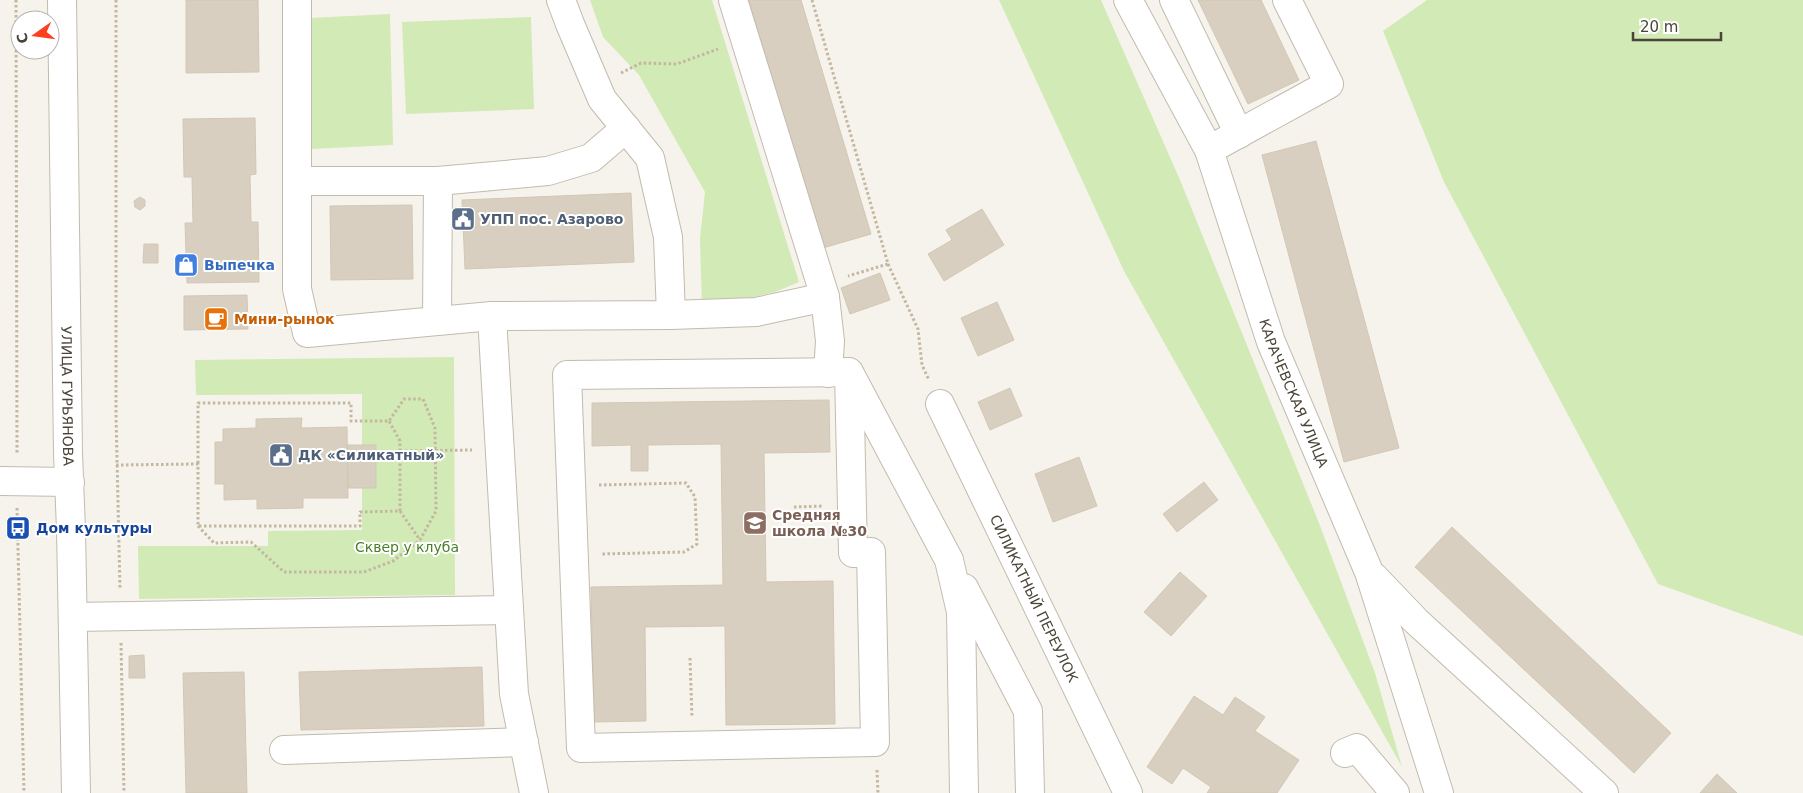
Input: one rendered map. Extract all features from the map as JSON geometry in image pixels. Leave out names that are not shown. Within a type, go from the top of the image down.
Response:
[{"type":"street","name":"УЛИЦА ГУРЬЯНОВА","points":[[62,0],[76,793]]},
{"type":"street","points":[[297,0],[297,289],[307,333],[492,316],[671,315],[756,312],[823,290]]},
{"type":"street","points":[[561,0],[602,99],[650,158],[668,237],[671,315]]},
{"type":"street","points":[[733,0],[823,290],[830,341],[838,372],[853,553],[871,552],[875,742],[581,748],[567,375],[838,372]]},
{"type":"street","name":"КАРАЧЕВСКАЯ УЛИЦА","points":[[1128,0],[1209,150],[1270,342],[1369,572],[1439,793]]},
{"type":"street","points":[[1174,0],[1239,134]]},
{"type":"street","points":[[1209,150],[1329,84],[1287,0]]},
{"type":"street","points":[[298,181],[438,181],[548,171],[591,158],[626,128]]},
{"type":"street","points":[[437,321],[438,181]]},
{"type":"street","points":[[492,316],[514,694],[534,793]]},
{"type":"street","points":[[838,372],[950,560],[1028,711],[1030,793]]},
{"type":"street","name":"СИЛИКАТНЫЙ ПЕРЕУЛОК","points":[[940,404],[1128,793]]},
{"type":"street","points":[[8,481],[70,482]]},
{"type":"street","points":[[950,560],[961,612],[964,793]]},
{"type":"street","points":[[1369,572],[1416,621],[1604,793]]},
{"type":"street","points":[[73,617],[509,610]]},
{"type":"street","points":[[284,750],[524,742]]},
{"type":"street","points":[[1345,753],[1357,748],[1395,793]]},
{"type":"path","points":[[16,0],[8,481],[24,793]]},
{"type":"path","points":[[116,0],[116,465],[124,793]]},
{"type":"path","points":[[812,0],[888,264],[918,328],[922,365],[940,404]]},
{"type":"path","points":[[596,85],[642,63],[677,64],[745,40]]},
{"type":"path","points":[[823,290],[888,264]]},
{"type":"path","points":[[404,399],[423,399],[434,428],[435,451],[436,511],[420,540],[393,560],[364,572],[284,572],[251,542],[214,543],[198,526],[198,403],[351,403],[351,421],[389,421],[404,399]]},
{"type":"path","points":[[389,421],[400,440],[400,511],[420,540]]},
{"type":"path","points":[[400,451],[500,449]]},
{"type":"path","points":[[116,465],[198,464]]},
{"type":"path","points":[[571,486],[686,483],[695,497],[697,544],[684,552],[574,555]]},
{"type":"path","points":[[198,526],[360,526],[360,512],[400,511]]},
{"type":"path","points":[[690,658],[692,746]]},
{"type":"green space","points":[[590,0],[712,0],[799,282],[775,292],[702,309],[700,239],[705,192],[639,75],[603,37]]},
{"type":"green space","points":[[999,0],[1101,0],[1180,180],[1319,523],[1375,673],[1402,767],[1124,271]]},
{"type":"green space","points":[[1427,0],[1803,0],[1803,636],[1658,584],[1444,182],[1383,31]]},
{"type":"green space","points":[[390,14],[393,145],[311,149],[310,18]]},
{"type":"green space","points":[[531,17],[534,109],[406,114],[402,22]]},
{"type":"green space","name":"Сквер у клуба","points":[[454,357],[455,595],[139,599],[138,546],[268,546],[268,531],[362,530],[362,394],[196,395],[195,360]]},
{"type":"building","points":[[186,0],[258,0],[259,72],[186,73]]},
{"type":"building","points":[[749,0],[801,0],[871,234],[823,248]]},
{"type":"building","points":[[1198,0],[1261,0],[1299,80],[1248,104]]},
{"type":"building","points":[[255,118],[256,174],[250,175],[251,222],[258,222],[259,282],[187,283],[185,223],[193,223],[192,177],[184,177],[183,119]]},
{"type":"building","points":[[1316,141],[1399,448],[1344,462],[1262,155]]},
{"type":"building","points":[[631,193],[634,262],[465,269],[462,200]]},
{"type":"building","points":[[140,197],[145,200],[145,206],[140,210],[135,207],[134,201]]},
{"type":"building","points":[[412,205],[413,279],[331,280],[330,206]]},
{"type":"building","points":[[982,209],[1004,245],[944,281],[928,254],[952,240],[946,230]]},
{"type":"building","points":[[144,244],[158,244],[158,263],[143,263]]},
{"type":"building","points":[[880,273],[890,300],[850,314],[841,288]]},
{"type":"building","name":"Мини-рынок","points":[[247,295],[248,329],[184,330],[184,296]]},
{"type":"building","points":[[997,302],[1014,340],[978,356],[961,318]]},
{"type":"building","points":[[1010,388],[1022,416],[990,430],[978,402]]},
{"type":"building","points":[[829,400],[830,452],[764,453],[766,582],[833,581],[835,724],[726,725],[725,626],[645,627],[646,721],[594,722],[591,587],[723,585],[721,444],[648,445],[648,471],[631,471],[631,445],[592,446],[592,403]]},
{"type":"building","name":"ДК «Силикатный»","points":[[302,418],[301,428],[347,427],[348,498],[303,498],[303,508],[257,509],[257,499],[224,500],[224,484],[215,484],[215,442],[223,442],[223,429],[256,428],[256,419]]},
{"type":"building","points":[[347,445],[376,445],[376,488],[348,488]]},
{"type":"building","points":[[1079,457],[1097,506],[1053,522],[1035,474]]},
{"type":"building","points":[[1204,482],[1218,500],[1177,532],[1163,514]]},
{"type":"building","points":[[1452,527],[1671,733],[1634,773],[1415,567]]},
{"type":"building","points":[[1180,572],[1207,596],[1171,636],[1144,612]]},
{"type":"building","points":[[144,655],[145,678],[129,678],[129,656]]},
{"type":"building","points":[[482,667],[484,726],[301,730],[299,672]]},
{"type":"building","points":[[244,672],[247,793],[186,793],[183,673]]},
{"type":"building","points":[[1194,696],[1223,715],[1235,697],[1265,717],[1255,731],[1299,760],[1277,793],[1207,793],[1211,787],[1183,768],[1172,784],[1147,767]]},
{"type":"building","points":[[1717,774],[1737,793],[1700,793]]},
{"type":"place","name":"УПП пос. Азарово","points":[[463,219]]},
{"type":"place","name":"Выпечка","points":[[186,265]]},
{"type":"place","name":"Мини-рынок","points":[[216,319]]},
{"type":"place","name":"ДК «Силикатный»","points":[[281,455]]},
{"type":"place","name":"Средняя школа №30","points":[[755,523]]},
{"type":"place","name":"Дом культуры","points":[[18,528]]}]
